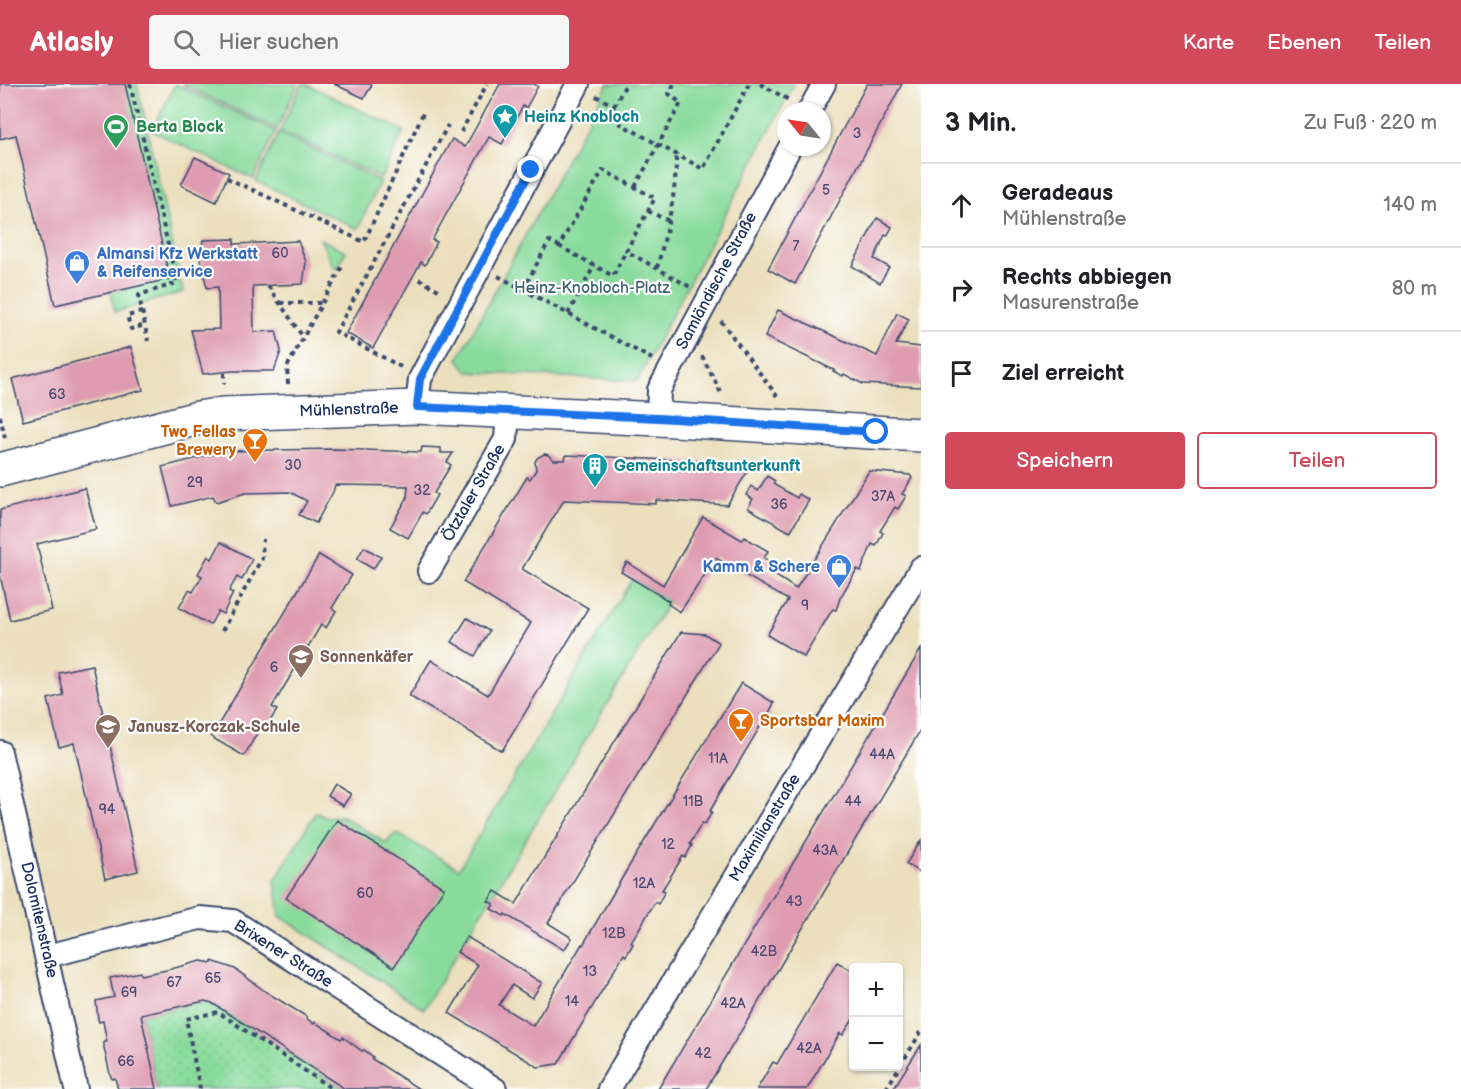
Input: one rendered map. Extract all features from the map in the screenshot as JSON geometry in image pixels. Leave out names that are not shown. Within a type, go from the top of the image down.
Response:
[{"type":"main road","name":"Mühlenstraße","points":[[0,470],[223,414],[417,407],[658,418],[921,435]]},
{"type":"street","points":[[804,102],[824,84]]},
{"type":"street","points":[[417,407],[420,379],[587,90]]},
{"type":"street","name":"Samländische Straße","points":[[658,418],[659,390],[785,156]]},
{"type":"street","name":"Ötztaler Straße","points":[[429,571],[506,439],[508,412]]},
{"type":"street","name":"Maximilianstraße","points":[[609,1089],[921,568]]},
{"type":"street","name":"Dolomitenstraße","points":[[0,752],[76,1089]]},
{"type":"street","name":"Brixener Straße","points":[[47,956],[200,918],[233,921],[495,1089]]},
{"type":"path","points":[[130,84],[177,283],[139,295],[148,341]]},
{"type":"path","points":[[461,132],[487,84]]},
{"type":"path","points":[[626,84],[608,117],[703,169],[749,84]]},
{"type":"path","points":[[635,188],[681,103],[669,94],[674,84]]},
{"type":"path","points":[[760,84],[793,102]]},
{"type":"path","points":[[587,90],[614,106]]},
{"type":"path","points":[[227,178],[364,242],[424,111]]},
{"type":"path","points":[[401,367],[336,332],[448,124]]},
{"type":"path","points":[[657,268],[677,180],[675,153]]},
{"type":"path","points":[[523,290],[549,241],[613,276],[655,198],[603,170],[559,246]]},
{"type":"path","points":[[150,192],[155,190]]},
{"type":"path","points":[[648,212],[669,221]]},
{"type":"path","points":[[626,251],[693,288]]},
{"type":"path","points":[[288,384],[287,367],[343,265]]},
{"type":"path","points":[[568,314],[594,266]]},
{"type":"path","points":[[498,276],[655,361]]},
{"type":"path","points":[[419,279],[442,292]]},
{"type":"path","points":[[268,286],[303,338]]},
{"type":"path","points":[[279,303],[322,303]]},
{"type":"path","points":[[142,312],[127,316],[131,329],[145,325]]},
{"type":"path","points":[[721,321],[777,396]]},
{"type":"path","points":[[702,356],[721,393]]},
{"type":"path","points":[[224,373],[224,384]]},
{"type":"path","points":[[0,416],[5,438]]},
{"type":"path","points":[[222,631],[262,558],[263,538]]},
{"type":"path","points":[[200,1089],[186,1019],[218,1012],[332,1089]]},
{"type":"path","points":[[886,1089],[921,1032]]},
{"type":"green space","name":"Berta Block","points":[[65,84],[137,84],[183,292],[115,312]]},
{"type":"green space","points":[[175,84],[276,131],[253,179],[152,131]]},
{"type":"green space","points":[[182,84],[298,84],[277,129]]},
{"type":"green space","points":[[302,84],[404,131],[381,178],[280,131]]},
{"type":"green space","name":"Heinz-Knobloch-Platz","points":[[608,84],[794,84],[784,102],[777,102],[777,116],[637,381],[468,372],[458,359]]},
{"type":"green space","points":[[279,133],[380,181],[358,229],[256,181]]},
{"type":"green space","points":[[320,239],[346,251],[337,269],[333,266]]},
{"type":"green space","points":[[632,579],[669,601],[424,1009],[280,916],[275,880],[316,812],[324,817],[342,816],[386,843],[396,833],[459,869]]},
{"type":"green space","points":[[205,1001],[212,1003],[345,1089],[157,1089],[141,1015]]},
{"type":"building","points":[[0,84],[125,84],[170,279],[55,305],[16,135],[0,139]]},
{"type":"building","points":[[334,84],[370,84],[372,85],[364,98]]},
{"type":"building","points":[[500,84],[538,86],[526,108],[523,106],[502,144],[489,137],[432,240],[437,242],[425,265],[421,262],[373,348],[346,333],[452,139],[465,147]]},
{"type":"building","points":[[867,84],[902,84],[795,284],[768,269],[828,156],[831,156],[831,151]]},
{"type":"building","points":[[195,157],[229,173],[216,202],[181,185]]},
{"type":"building","points":[[877,218],[892,227],[887,236],[885,235],[874,259],[889,267],[880,283],[852,266]]},
{"type":"building","points":[[234,239],[234,244],[298,241],[306,262],[303,284],[253,286],[254,332],[276,331],[281,351],[274,371],[203,374],[191,330],[219,329],[218,287],[207,288],[200,259],[203,240]]},
{"type":"building","points":[[778,310],[877,356],[897,313],[909,319],[896,344],[921,347],[921,387],[863,384],[765,337]]},
{"type":"building","points":[[131,347],[143,390],[23,421],[12,379]]},
{"type":"building","points":[[422,447],[441,448],[441,453],[453,453],[447,462],[451,465],[434,493],[437,495],[426,514],[423,512],[408,538],[390,528],[407,498],[408,486],[335,485],[316,523],[299,515],[307,501],[290,492],[245,493],[216,502],[213,496],[172,506],[162,467],[226,451],[335,449],[421,452]]},
{"type":"building","points":[[544,454],[554,460],[565,460],[566,455],[752,464],[727,505],[656,500],[656,504],[564,500],[522,569],[588,608],[502,751],[409,696],[431,660],[488,695],[531,623],[463,582],[527,477],[530,479],[536,470],[537,458]]},
{"type":"building","points":[[869,471],[910,475],[912,478],[902,494],[906,496],[898,509],[895,507],[880,531],[883,533],[876,546],[872,544],[861,571],[857,569],[840,598],[836,610],[832,610],[804,657],[767,635],[788,600],[716,558],[680,612],[668,604],[669,601],[621,572],[627,562],[663,585],[703,517],[742,540],[744,537],[768,551],[764,558],[772,562],[767,570],[796,589]]},
{"type":"building","points":[[767,476],[775,481],[773,484],[797,498],[799,494],[809,500],[790,532],[748,508],[753,499],[746,495],[751,486],[758,491]]},
{"type":"building","points":[[85,488],[96,529],[37,544],[52,610],[10,620],[0,575],[0,510]]},
{"type":"building","points":[[221,542],[252,559],[242,580],[237,577],[229,591],[233,593],[223,614],[218,611],[210,625],[179,608],[189,590],[193,592],[202,576],[198,574],[208,556],[212,559]]},
{"type":"building","points":[[364,547],[381,557],[373,569],[357,559]]},
{"type":"building","points":[[319,555],[352,575],[332,608],[336,611],[326,628],[321,625],[272,707],[277,710],[267,726],[263,723],[244,756],[211,737]]},
{"type":"building","points":[[467,618],[489,631],[475,656],[452,642]]},
{"type":"building","points":[[681,632],[705,634],[719,643],[548,923],[572,938],[564,950],[505,914],[504,916],[491,909],[494,904],[488,901],[495,891],[516,904]]},
{"type":"building","points":[[921,649],[921,729],[767,988],[706,1089],[658,1089]]},
{"type":"building","points":[[92,665],[138,871],[105,879],[74,743],[59,747],[48,699],[63,695],[58,672]]},
{"type":"building","points":[[741,683],[774,703],[769,713],[771,714],[763,726],[761,725],[710,811],[712,812],[705,824],[702,823],[690,844],[692,845],[685,858],[683,856],[662,890],[665,891],[658,904],[655,902],[631,942],[633,944],[626,956],[624,954],[558,1064],[538,1067],[449,1013],[478,965],[457,952],[467,937],[542,983],[532,998],[512,985],[499,1005],[533,1026]]},
{"type":"building","points":[[334,784],[351,794],[343,806],[327,796]]},
{"type":"building","points":[[337,820],[444,888],[394,967],[286,898]]},
{"type":"building","points":[[921,840],[921,873],[906,864]]},
{"type":"building","points":[[201,961],[212,963],[212,961],[235,969],[314,1024],[315,1022],[341,1039],[343,1037],[362,1051],[364,1050],[373,1057],[372,1059],[419,1089],[345,1089],[212,1003],[205,1001],[141,1015],[157,1089],[118,1089],[115,1078],[112,1079],[110,1074],[104,1048],[104,1042],[107,1042],[103,1021],[99,1022],[96,1001],[114,997],[110,978],[140,972],[141,975]]},
{"type":"building","points":[[837,962],[849,969],[849,1026],[843,1035],[840,1033],[807,1089],[757,1089],[773,1062],[777,1064]]},
{"type":"building","points":[[921,1045],[921,1089],[893,1089]]},
{"type":"place","name":"Heinz Knobloch","points":[[505,140]]},
{"type":"place","name":"Berta Block","points":[[116,150]]},
{"type":"place","name":"Almansi Kfz Werkstatt & Reifenservice","points":[[77,286]]},
{"type":"place","name":"Two Fellas Brewery","points":[[255,464]]},
{"type":"place","name":"Gemeinschaftsunterkunft","points":[[595,489]]},
{"type":"place","name":"Kamm & Schere","points":[[839,590]]},
{"type":"place","name":"Sonnenkäfer","points":[[301,680]]},
{"type":"place","name":"Sportsbar Maxim","points":[[741,744]]},
{"type":"place","name":"Janusz-Korczak-Schule","points":[[108,750]]},
{"type":"route","points":[[531,170],[420,379],[417,407],[658,418],[876,432]]}]
